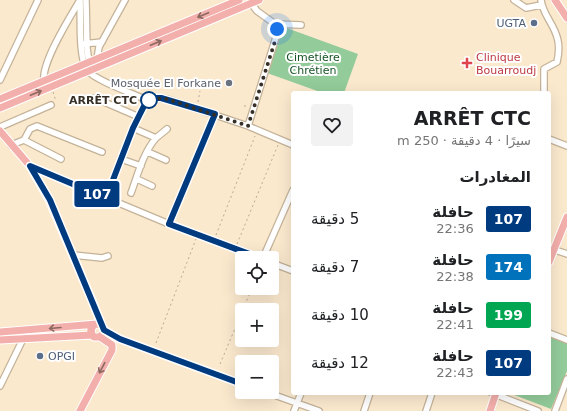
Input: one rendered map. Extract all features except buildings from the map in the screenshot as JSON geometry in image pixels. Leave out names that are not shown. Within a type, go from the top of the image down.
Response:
[{"type":"main road","points":[[0,108],[91,65],[239,0]]},
{"type":"main road","points":[[0,99],[259,0]]},
{"type":"main road","points":[[555,0],[567,18]]},
{"type":"main road","points":[[0,131],[30,166],[50,200],[90,298],[98,326],[103,334],[100,337]]},
{"type":"main road","points":[[551,249],[567,217]]},
{"type":"main road","points":[[0,332],[98,326]]},
{"type":"main road","points":[[92,335],[91,329],[98,326]]},
{"type":"main road","points":[[0,340],[92,335],[100,337],[112,345],[112,350],[80,411]]},
{"type":"main road","points":[[490,411],[494,395]]},
{"type":"street","points":[[0,80],[38,0]]},
{"type":"street","points":[[80,0],[84,44],[97,77],[147,100],[161,98],[215,114],[291,144]]},
{"type":"street","points":[[44,81],[44,70],[48,58],[80,0]]},
{"type":"street","points":[[84,44],[86,0]]},
{"type":"street","points":[[91,65],[125,0]]},
{"type":"street","points":[[514,0],[526,8],[541,2],[559,42],[557,62],[544,69],[544,91]]},
{"type":"street","points":[[251,3],[257,11],[275,24],[301,25]]},
{"type":"street","points":[[248,126],[277,34],[275,24]]},
{"type":"street","points":[[84,44],[102,42]]},
{"type":"street","points":[[82,99],[95,98],[139,117]]},
{"type":"street","points":[[106,198],[133,128],[147,100]]},
{"type":"street","points":[[0,127],[51,106]]},
{"type":"street","points":[[169,224],[215,114]]},
{"type":"street","points":[[11,145],[24,140],[30,129],[37,126],[102,152]]},
{"type":"street","points":[[133,128],[156,138]]},
{"type":"street","points":[[131,193],[151,144],[167,129]]},
{"type":"street","points":[[24,140],[62,159]]},
{"type":"street","points":[[551,140],[567,146]]},
{"type":"street","points":[[148,152],[166,160]]},
{"type":"street","points":[[121,159],[141,166]]},
{"type":"street","points":[[30,166],[169,224],[241,251]]},
{"type":"street","points":[[137,179],[152,186]]},
{"type":"street","points":[[266,251],[291,195]]},
{"type":"street","points":[[551,249],[567,254]]},
{"type":"street","points":[[73,255],[102,258],[108,256]]},
{"type":"street","points":[[279,266],[291,270]]},
{"type":"street","points":[[98,326],[120,339],[235,381]]},
{"type":"street","points":[[551,334],[567,340]]},
{"type":"street","points":[[0,386],[23,339]]},
{"type":"street","points":[[112,345],[120,339]]},
{"type":"street","points":[[555,411],[567,379]]},
{"type":"street","points":[[294,411],[300,395]]},
{"type":"street","points":[[364,411],[369,395]]},
{"type":"street","points":[[426,411],[431,395]]},
{"type":"street","points":[[500,395],[538,411]]},
{"type":"street","points":[[279,397],[319,411]]},
{"type":"path","points":[[52,90],[56,101]]},
{"type":"path","points":[[198,103],[200,91]]},
{"type":"path","points":[[244,106],[250,107]]},
{"type":"path","points":[[216,235],[258,130]]},
{"type":"path","points":[[236,246],[279,142]]},
{"type":"path","points":[[156,343],[198,235]]},
{"type":"path","points":[[220,364],[235,328]]},
{"type":"green space","name":"Cimetière Chrétien","points":[[284,27],[358,54],[345,91],[317,91],[267,73]]},
{"type":"green space","points":[[551,334],[567,340],[567,371],[551,409],[514,395],[551,395]]},
{"type":"bus line","name":"107","points":[[235,381],[120,339],[104,330],[50,200],[30,166],[106,198],[133,128],[147,100],[154,98],[167,99],[215,114],[169,224],[241,251]]},
{"type":"place","name":"UGTA","points":[[534,23]]},
{"type":"place","name":"Clinique Bouarroudj","points":[[467,63]]},
{"type":"place","name":"Mosquée El Forkane","points":[[229,83]]},
{"type":"place","name":"ARRÊT CTC","points":[[149,100]]},
{"type":"place","name":"OPGI","points":[[40,356]]},
{"type":"route","points":[[149,100],[147,100],[154,98],[167,99],[248,126],[276,38],[277,29]]}]
